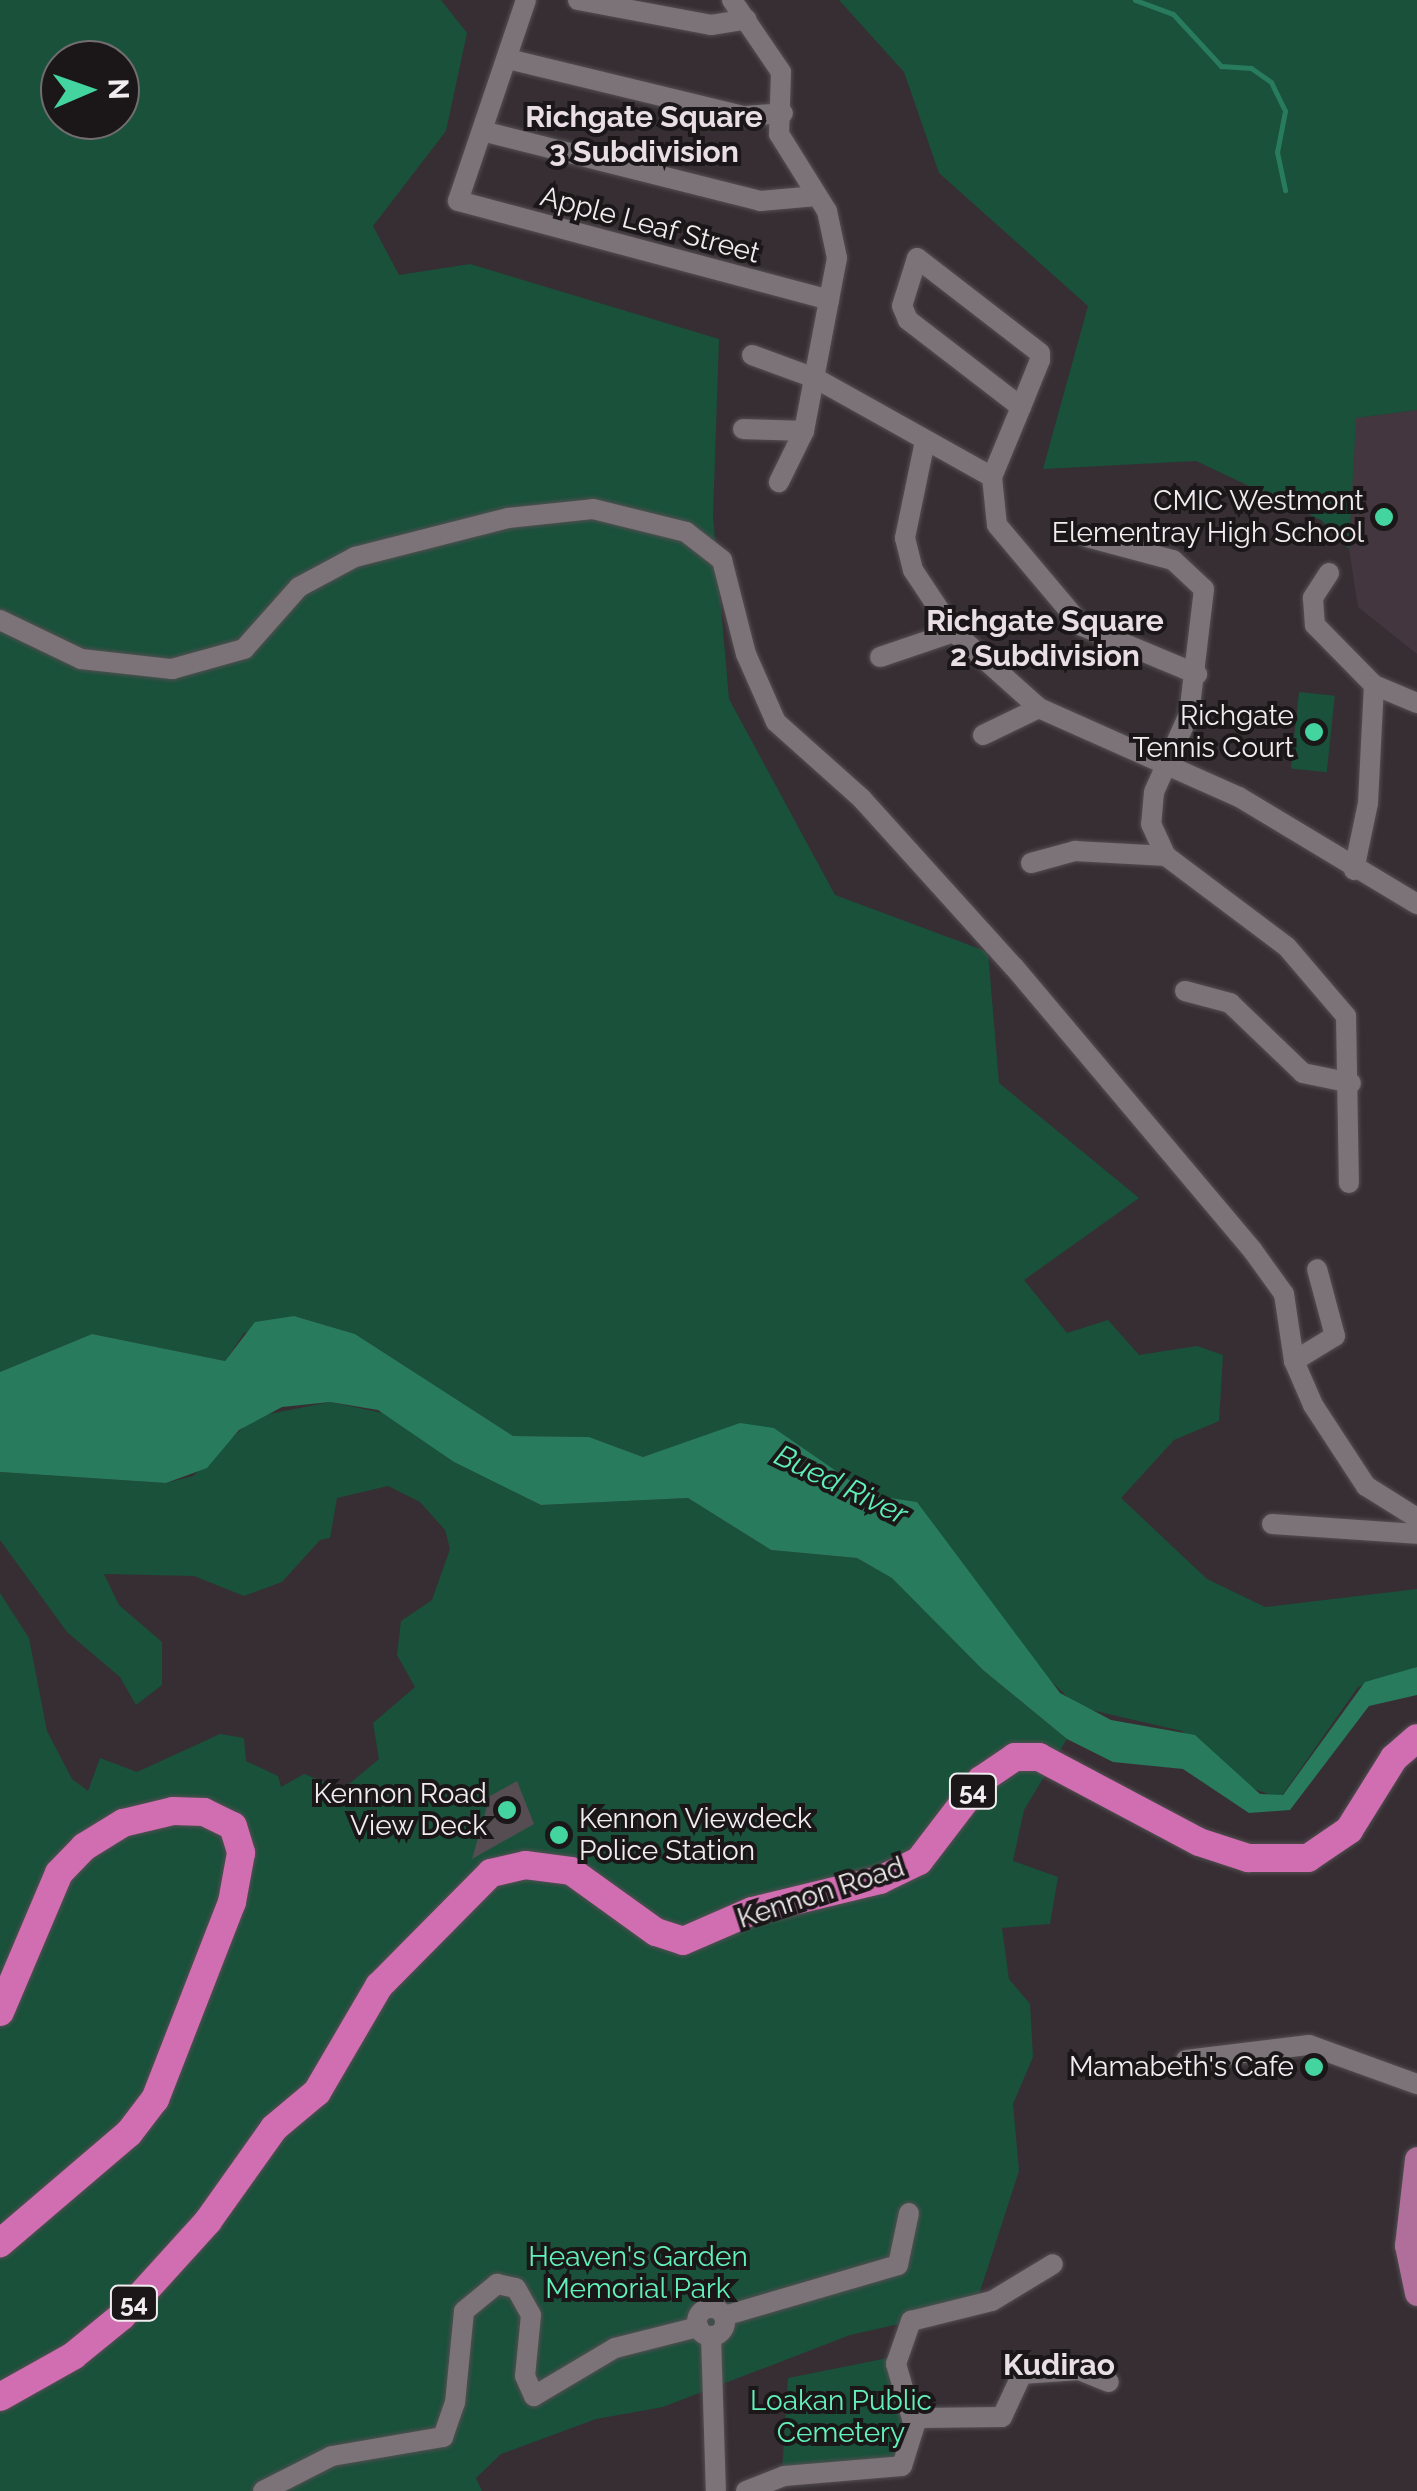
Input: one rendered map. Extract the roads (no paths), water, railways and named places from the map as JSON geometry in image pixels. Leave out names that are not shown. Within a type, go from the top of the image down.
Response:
[{"type":"highway","name":"Kennon Road","points":[[0,2396],[73,2356],[122,2316],[208,2222],[274,2128],[317,2092],[379,1986],[490,1874],[525,1865],[571,1871],[656,1932],[683,1941],[752,1911],[880,1880],[919,1862],[981,1780],[1016,1757],[1039,1758],[1199,1842],[1248,1858],[1308,1858],[1349,1830],[1394,1758],[1417,1738]]},
{"type":"highway","points":[[0,2012],[51,1889],[84,1847],[124,1823],[174,1811],[204,1812],[233,1826],[241,1853],[232,1902],[155,2099],[129,2133],[0,2243]]},
{"type":"main road","points":[[1417,2159],[1407,2245],[1417,2293]]},
{"type":"street","points":[[526,0],[482,131],[760,200],[817,196]]},
{"type":"street","points":[[578,0],[710,26],[747,20]]},
{"type":"street","points":[[732,0],[781,72],[784,151],[817,196],[837,258],[804,431],[779,482]]},
{"type":"street","points":[[508,59],[744,116],[783,113]]},
{"type":"street","name":"Apple Leaf Street","points":[[482,131],[458,201],[829,300]]},
{"type":"street","points":[[1021,407],[908,320],[902,306],[917,258],[1036,346],[1040,360],[1021,407],[992,477],[997,525],[1075,619],[1197,674]]},
{"type":"street","points":[[752,355],[815,378],[992,477]]},
{"type":"street","points":[[743,429],[804,431]]},
{"type":"street","points":[[925,441],[905,538],[913,570],[954,632],[1039,708],[1168,770],[1239,797],[1354,870],[1417,904]]},
{"type":"street","points":[[0,620],[81,659],[172,669],[244,649],[299,587],[355,556],[508,518],[592,509],[686,532],[722,560],[746,654],[776,722],[862,799],[1014,967],[1253,1251],[1284,1294],[1294,1362],[1366,1486],[1417,1518]]},
{"type":"street","points":[[1088,538],[1173,560],[1199,578],[1206,605],[1197,674],[1168,770],[1151,810],[1166,856],[1326,987],[1352,1037],[1349,1183]]},
{"type":"street","points":[[1329,573],[1312,618],[1374,685],[1417,703]]},
{"type":"street","points":[[880,657],[954,632]]},
{"type":"street","points":[[1354,870],[1368,803],[1374,685]]},
{"type":"street","points":[[983,736],[1039,708]]},
{"type":"street","points":[[1031,863],[1075,850],[1166,856]]},
{"type":"street","points":[[1186,992],[1230,1003],[1303,1073],[1351,1083]]},
{"type":"street","points":[[1294,1362],[1334,1339],[1317,1269]]},
{"type":"street","points":[[1272,1524],[1417,1534]]},
{"type":"street","points":[[1186,2060],[1309,2045],[1417,2084]]},
{"type":"street","points":[[262,2491],[332,2456],[443,2437],[455,2403],[464,2311],[497,2284],[516,2288],[531,2315],[525,2376],[534,2396],[614,2348],[723,2330],[724,2316],[898,2265],[909,2213]]},
{"type":"street","points":[[746,2491],[784,2476],[902,2466],[914,2426],[896,2364],[911,2321],[992,2301],[1053,2264]]},
{"type":"street","points":[[704,2332],[716,2491]]},
{"type":"street","points":[[914,2426],[949,2413],[1002,2417],[1022,2374],[1079,2370],[1109,2382]]},
{"type":"water","name":"Bued River","points":[[294,1316],[355,1334],[513,1436],[589,1437],[643,1457],[740,1423],[774,1428],[871,1495],[917,1502],[1060,1693],[1111,1720],[1195,1735],[1260,1794],[1283,1795],[1365,1682],[1417,1667],[1417,1695],[1369,1706],[1290,1810],[1249,1813],[1183,1769],[1113,1762],[1067,1739],[983,1670],[892,1578],[857,1558],[771,1550],[688,1498],[541,1505],[454,1462],[378,1410],[330,1402],[282,1407],[239,1430],[207,1468],[166,1483],[0,1472],[0,1372],[92,1334],[225,1361],[255,1322]]},
{"type":"waterway","points":[[1135,0],[1173,14],[1221,66],[1251,68],[1271,82],[1285,111],[1277,152],[1285,190]]},
{"type":"place","name":"CMIC Westmont Elementray High School","points":[[1384,517]]},
{"type":"place","name":"Richgate Tennis Court","points":[[1314,732]]},
{"type":"place","name":"Kennon Road View Deck","points":[[507,1810]]},
{"type":"place","name":"Kennon Viewdeck Police Station","points":[[559,1835]]},
{"type":"place","name":"Mamabeth's Cafe","points":[[1314,2067]]},
{"type":"district","name":"Richgate Square 3 Subdivision","points":[[644,134]]},
{"type":"district","name":"Richgate Square 2 Subdivision","points":[[1045,638]]},
{"type":"district","name":"Kudirao","points":[[1059,2365]]},
{"type":"park label","name":"Heaven's Garden Memorial Park","points":[[638,2273]]},
{"type":"park label","name":"Loakan Public Cemetery","points":[[841,2417]]}]
